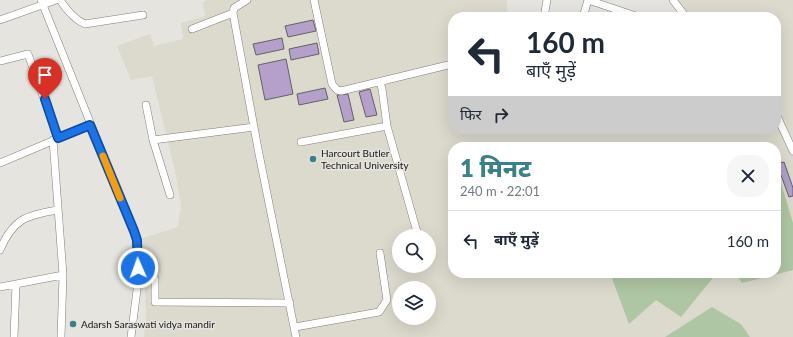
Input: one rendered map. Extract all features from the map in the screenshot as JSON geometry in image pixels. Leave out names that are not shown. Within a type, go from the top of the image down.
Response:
[{"type":"street","points":[[0,20],[42,2],[56,0]]},
{"type":"street","points":[[60,0],[73,15],[85,24],[144,15]]},
{"type":"street","points":[[247,0],[234,8],[233,13],[296,337]]},
{"type":"street","points":[[314,0],[333,87],[341,91],[448,65]]},
{"type":"street","points":[[545,12],[547,0]]},
{"type":"street","points":[[584,12],[588,0],[623,12]]},
{"type":"street","points":[[673,0],[682,12]]},
{"type":"street","points":[[42,2],[137,240],[138,282],[131,337]]},
{"type":"street","points":[[192,29],[233,13]]},
{"type":"street","points":[[0,61],[28,54],[55,139],[63,275],[61,337]]},
{"type":"street","points":[[380,82],[387,126],[416,229]]},
{"type":"street","points":[[146,105],[153,140],[170,195]]},
{"type":"street","points":[[0,163],[90,125]]},
{"type":"street","points":[[781,125],[793,151]]},
{"type":"street","points":[[301,142],[387,126]]},
{"type":"street","points":[[153,140],[254,127]]},
{"type":"street","points":[[0,250],[15,224],[34,214],[58,210]]},
{"type":"street","points":[[295,327],[379,312],[387,300],[380,253]]},
{"type":"street","points":[[0,288],[63,275]]},
{"type":"street","points":[[155,279],[155,302],[290,303]]},
{"type":"street","points":[[14,337],[16,284]]},
{"type":"shaded area","name":"Harcourt Butler Technical University","points":[[207,0],[507,0],[507,12],[448,12],[448,134],[781,134],[781,12],[687,12],[678,0],[793,0],[793,337],[750,337],[741,324],[712,307],[665,337],[144,337],[146,315],[143,238],[178,227],[181,205],[175,171],[152,76],[131,80],[117,46],[150,34],[154,46],[183,39],[181,23],[205,16],[203,2]]},
{"type":"green space","points":[[781,183],[793,223],[793,270],[781,273]]},
{"type":"green space","points":[[613,278],[713,278],[681,317],[656,300],[629,324]]},
{"type":"green space","points":[[738,278],[762,278],[742,283]]},
{"type":"green space","points":[[712,307],[741,324],[750,337],[665,337]]},
{"type":"building","points":[[313,20],[316,31],[288,37],[285,26]]},
{"type":"building","points":[[282,38],[284,49],[256,55],[253,44]]},
{"type":"building","points":[[317,43],[319,54],[291,60],[289,49]]},
{"type":"building","points":[[286,59],[293,94],[265,100],[258,65]]},
{"type":"building","points":[[325,88],[328,99],[299,105],[297,94]]},
{"type":"building","points":[[370,89],[377,115],[366,117],[359,92]]},
{"type":"building","points":[[348,94],[354,120],[344,122],[337,95]]},
{"type":"building","points":[[784,162],[793,188],[793,196],[789,197],[781,175],[781,163]]},
{"type":"slow traffic","points":[[103,156],[120,198]]},
{"type":"place","name":"Harcourt Butler Technical University","points":[[313,159]]},
{"type":"place","name":"Adarsh Saraswati vidya mandir","points":[[73,324]]},
{"type":"route","points":[[45,99],[58,138],[90,125],[134,231],[137,240],[138,268]]}]
